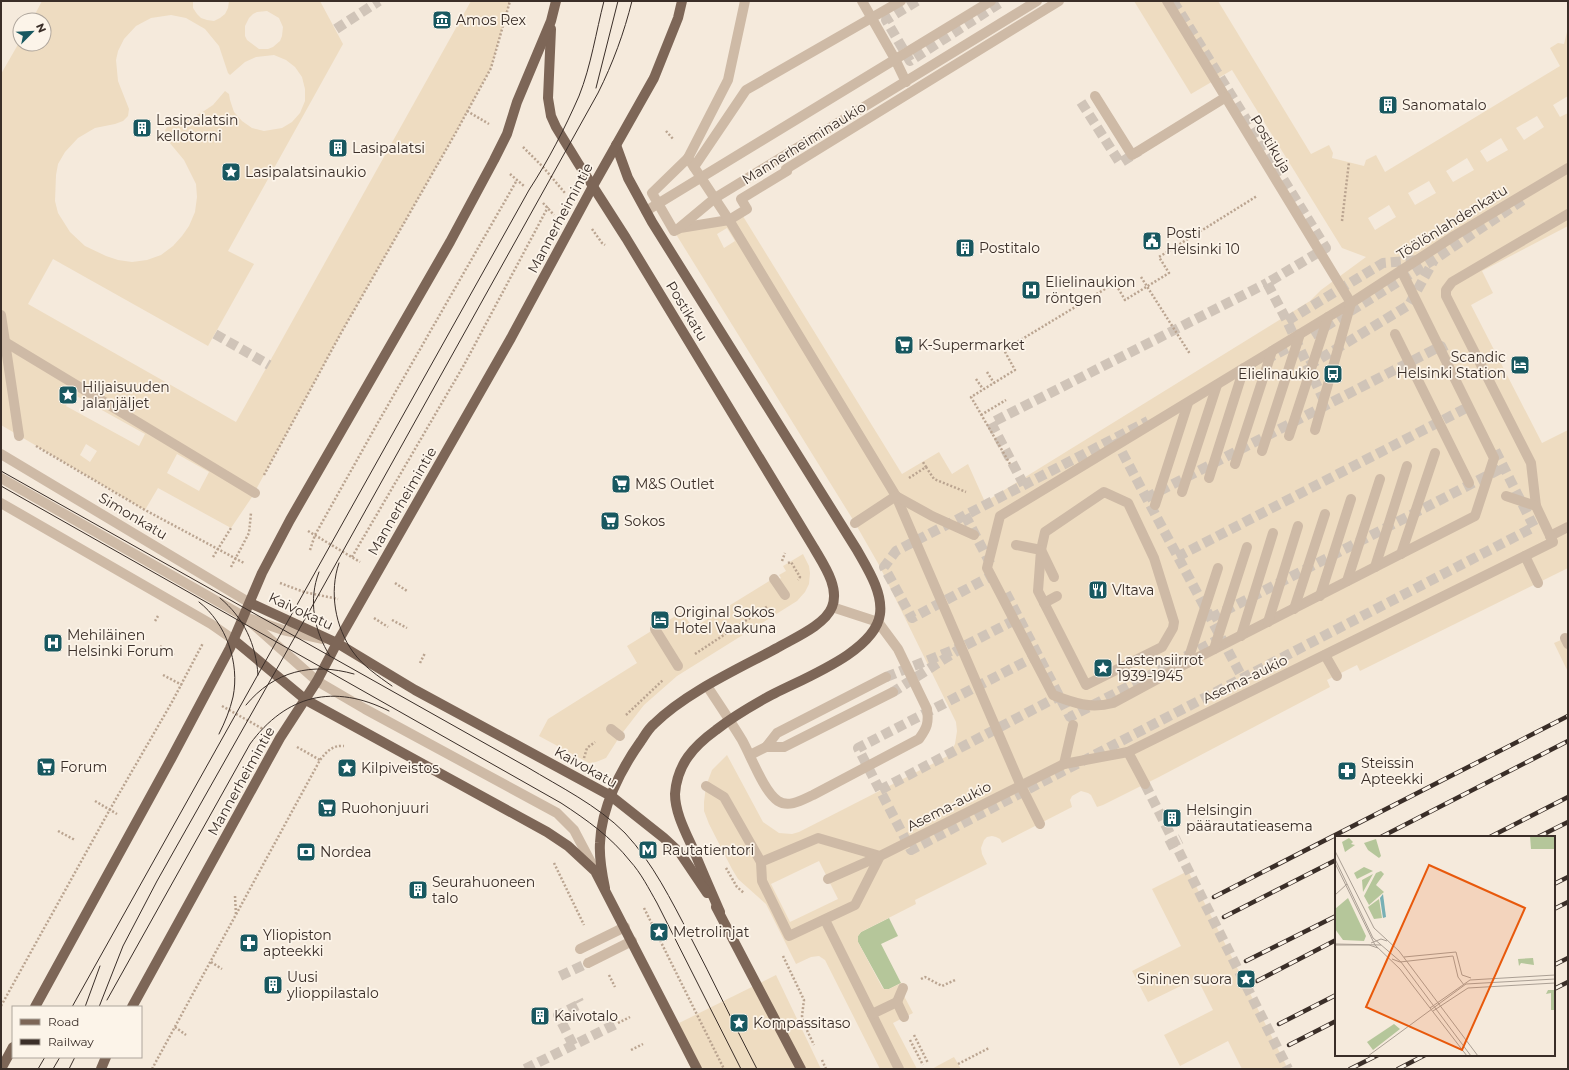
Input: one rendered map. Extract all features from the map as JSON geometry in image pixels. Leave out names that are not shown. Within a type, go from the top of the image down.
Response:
[{"type":"main road","points":[[36,1006],[172,759],[234,640],[262,573],[290,520],[450,242],[494,160],[551,21],[556,1]]},
{"type":"main road","name":"Mannerheimintie","points":[[133,1006],[280,738],[317,681],[337,643],[511,338],[593,186],[654,78],[678,18],[682,1]]},
{"type":"main road","name":"Postikatu","points":[[551,21],[548,98],[551,116],[568,147],[630,244],[814,548],[833,584],[834,596],[832,607]]},
{"type":"main road","name":"Postikatu","points":[[616,145],[628,178],[681,271],[867,567],[878,596],[880,614],[878,622]]},
{"type":"main road","name":"Kaivokatu","points":[[250,603],[337,643],[415,690],[611,796],[664,838],[680,853],[720,912],[801,1069]]},
{"type":"main road","points":[[605,888],[601,868],[600,843],[605,816],[620,774],[653,724],[674,707],[707,686],[808,630],[824,618],[832,607]]},
{"type":"main road","points":[[720,912],[680,819],[676,794],[680,772],[688,757],[698,744],[730,720],[765,698],[842,660],[871,635],[878,622]]},
{"type":"main road","points":[[234,640],[306,700],[547,832],[568,846],[595,871],[697,1069]]},
{"type":"main road","points":[[1,1069],[12,1049]]},
{"type":"main road","points":[[101,1069],[106,1058]]},
{"type":"street","points":[[745,1],[728,80],[688,158],[652,193],[660,202],[677,229],[715,198],[1037,1]]},
{"type":"street","points":[[862,1],[895,59],[906,82]]},
{"type":"street","points":[[694,166],[746,90],[901,1]]},
{"type":"street","name":"Mannerheiminaukio","points":[[646,211],[991,1]]},
{"type":"street","name":"Mannerheiminaukio","points":[[677,229],[729,220],[747,209],[741,199],[787,171],[786,169],[1059,1]]},
{"type":"street","name":"Postikuja","points":[[1168,1],[1351,303]]},
{"type":"street","points":[[1095,96],[1132,155],[1226,97]]},
{"type":"street","points":[[688,158],[729,220],[893,493],[1021,786],[1040,824]]},
{"type":"street","name":"Töölönlahdenkatu","points":[[1401,270],[1494,458],[1475,516],[1214,649],[1113,703],[1103,706],[1080,705],[1053,696],[987,568],[1000,516],[1188,403],[1351,303],[1401,270],[1454,236],[1568,168]]},
{"type":"street","points":[[756,173],[764,185]]},
{"type":"street","points":[[1568,214],[1535,238],[1452,282],[1446,290],[1446,296],[1531,463],[1536,506],[1550,536],[1568,527]]},
{"type":"street","points":[[1315,430],[1351,303]]},
{"type":"street","points":[[1,315],[19,436]]},
{"type":"street","points":[[1289,436],[1328,317]]},
{"type":"street","points":[[1262,451],[1300,334]]},
{"type":"street","points":[[1395,334],[1469,483]]},
{"type":"street","points":[[5,342],[255,493]]},
{"type":"street","points":[[1235,464],[1272,351]]},
{"type":"street","points":[[1209,478],[1244,368]]},
{"type":"street","points":[[1182,492],[1217,385]]},
{"type":"street","points":[[1155,505],[1188,403]]},
{"type":"street","points":[[1401,554],[1435,453]]},
{"type":"street","name":"Simonkatu","points":[[1,454],[250,603]]},
{"type":"street","points":[[1375,567],[1407,466]]},
{"type":"street","points":[[1,478],[245,616],[283,630],[337,643]]},
{"type":"street","points":[[1347,581],[1380,480]]},
{"type":"street","points":[[1104,492],[1128,503],[1154,558],[1174,622],[1173,628],[1162,647],[1128,660],[1086,685],[1044,603],[1038,591],[1045,532],[1104,492]]},
{"type":"street","points":[[855,523],[893,493]]},
{"type":"street","points":[[893,493],[932,516],[974,535]]},
{"type":"street","points":[[1506,496],[1536,506]]},
{"type":"street","points":[[1320,596],[1351,499]]},
{"type":"street","points":[[1,503],[211,624],[234,640]]},
{"type":"street","points":[[1294,609],[1325,514]]},
{"type":"street","points":[[1268,622],[1298,526]]},
{"type":"street","points":[[1241,636],[1273,533]]},
{"type":"street","name":"Asema-aukio","points":[[828,879],[880,856],[1064,764],[1128,752],[1553,542],[1550,536]]},
{"type":"street","points":[[1016,545],[1042,550]]},
{"type":"street","points":[[1214,649],[1247,547]]},
{"type":"street","points":[[1042,550],[1054,577]]},
{"type":"street","points":[[1525,556],[1538,583]]},
{"type":"street","points":[[1187,663],[1218,568]]},
{"type":"street","points":[[777,579],[786,594]]},
{"type":"street","points":[[1044,603],[1057,596]]},
{"type":"street","points":[[707,686],[730,720],[769,792],[778,801],[787,804],[798,802],[813,795],[920,739],[926,730],[929,720],[927,709],[898,649],[878,622],[832,607]]},
{"type":"street","points":[[245,616],[317,681],[365,709],[557,813],[574,830],[595,871]]},
{"type":"street","points":[[655,629],[678,666]]},
{"type":"street","points":[[1326,654],[1336,676]]},
{"type":"street","points":[[766,747],[777,732],[886,677]]},
{"type":"street","points":[[750,755],[766,747],[784,747],[893,692]]},
{"type":"street","points":[[1064,764],[1073,725]]},
{"type":"street","points":[[611,729],[620,736]]},
{"type":"street","points":[[1128,752],[1145,784]]},
{"type":"street","points":[[706,786],[724,796],[761,862],[762,881],[786,938],[855,905],[880,856],[818,838],[761,862]]},
{"type":"street","points":[[825,920],[899,1069]]},
{"type":"street","points":[[580,949],[625,927]]},
{"type":"street","points":[[588,963],[632,941]]},
{"type":"street","points":[[872,1014],[897,1002],[903,988]]},
{"type":"street","points":[[897,1002],[904,1017]]},
{"type":"path","points":[[229,572],[249,533],[252,497],[341,334],[491,68],[510,1]]},
{"type":"path","points":[[467,111],[495,127]]},
{"type":"path","points":[[523,146],[558,184]]},
{"type":"path","points":[[1342,221],[1349,162]]},
{"type":"path","points":[[508,172],[524,186]]},
{"type":"path","points":[[310,550],[315,535],[517,180]]},
{"type":"path","points":[[1010,464],[970,397],[1015,370],[1004,350],[1115,283],[1125,300],[1148,286],[1169,273],[1159,257],[1257,196]]},
{"type":"path","points":[[543,203],[554,215]]},
{"type":"path","points":[[352,557],[464,365],[548,207]]},
{"type":"path","points":[[1142,277],[1190,354]]},
{"type":"path","points":[[988,372],[994,383]]},
{"type":"path","points":[[976,379],[983,390]]},
{"type":"path","points":[[981,415],[1006,400]]},
{"type":"path","points":[[19,436],[145,510],[218,548],[279,583],[304,592],[339,599],[388,627]]},
{"type":"path","points":[[923,462],[934,479],[966,492]]},
{"type":"path","points":[[893,493],[926,467]]},
{"type":"path","points":[[290,520],[407,591]]},
{"type":"path","points":[[212,558],[231,528]]},
{"type":"path","points":[[392,620],[407,628]]},
{"type":"path","points":[[1,1006],[206,639]]},
{"type":"path","points":[[160,646],[174,655]]},
{"type":"path","points":[[420,663],[425,653]]},
{"type":"path","points":[[163,675],[320,760]]},
{"type":"path","points":[[152,1069],[320,760],[324,754],[336,746],[344,745],[350,749]]},
{"type":"path","points":[[95,801],[117,815],[120,808]]},
{"type":"path","points":[[58,831],[75,840]]},
{"type":"path","points":[[552,858],[593,943]]},
{"type":"path","points":[[235,896],[236,916]]},
{"type":"path","points":[[644,908],[724,1069]]},
{"type":"path","points":[[600,956],[615,987]]},
{"type":"path","points":[[211,962],[222,969]]},
{"type":"path","points":[[942,986],[955,980]]},
{"type":"path","points":[[618,1023],[630,1017]]},
{"type":"path","points":[[923,1065],[900,1021],[904,1017],[928,1063]]},
{"type":"path","points":[[175,1027],[186,1035]]},
{"type":"path","points":[[631,1050],[643,1044]]},
{"type":"path","points":[[958,1064],[989,1048]]},
{"type":"green space","points":[[889,918],[898,936],[881,944],[901,983],[889,989],[884,989],[858,942],[858,936],[861,932]]},
{"type":"shaded area","points":[[42,1],[193,1],[193,8],[201,18],[214,21],[225,14],[229,1],[320,1],[343,44],[228,251],[254,264],[208,346],[53,259],[28,304],[236,422],[471,1],[510,1],[491,68],[341,333],[252,497],[231,528],[158,488],[145,510],[1,425],[1,74],[14,52],[52,52],[52,12],[36,12]],"holes":[[[267,11],[279,18],[283,27],[282,36],[280,41],[273,47],[268,49],[259,49],[247,40],[245,36],[245,26],[253,14]],[[171,15],[186,18],[205,29],[219,46],[230,75],[245,62],[256,57],[274,55],[286,60],[295,67],[302,77],[305,89],[305,101],[300,113],[292,122],[282,128],[264,131],[252,128],[242,121],[234,112],[229,94],[225,91],[213,105],[201,113],[188,119],[171,123],[165,130],[169,142],[184,160],[196,184],[197,197],[195,212],[189,226],[182,236],[173,246],[161,255],[147,260],[132,262],[118,260],[85,246],[70,232],[58,213],[55,201],[58,164],[65,152],[78,138],[95,128],[123,121],[128,116],[129,109],[118,81],[116,60],[118,51],[124,39],[136,26],[151,18]],[[73,394],[145,434],[139,446],[66,406]],[[86,444],[97,451],[90,462],[80,455]],[[177,454],[209,472],[199,491],[167,473]]]},
{"type":"shaded area","points":[[1134,1],[1218,1],[1311,154],[1329,145],[1333,153],[1332,158],[1364,166],[1366,160],[1376,155],[1385,172],[1560,66],[1550,48],[1558,43],[1564,44],[1568,28],[1568,96],[1553,105],[1560,117],[1568,113],[1568,226],[1482,271],[1493,293],[1471,305],[1542,443],[1568,430],[1568,568],[1360,671],[1357,665],[1327,680],[1330,687],[1103,805],[1097,807],[1091,795],[1081,791],[1072,796],[1070,800],[1072,807],[1002,843],[1000,839],[996,837],[987,837],[981,848],[987,864],[915,900],[916,904],[861,932],[858,936],[858,942],[882,987],[884,989],[889,989],[901,983],[903,994],[913,1013],[893,1023],[917,1069],[880,1069],[825,960],[819,956],[811,957],[796,964],[766,904],[738,879],[709,824],[704,811],[706,786],[712,770],[727,755],[763,822],[779,833],[792,834],[799,832],[949,755],[955,744],[957,731],[956,722],[879,565],[855,523],[674,231],[741,213],[902,474],[939,452],[952,474],[968,464],[985,502],[1310,301],[1321,290],[1366,257],[1342,248],[1232,70],[1191,94]],"holes":[[[1537,116],[1544,127],[1524,140],[1516,128]],[[1501,138],[1508,150],[1487,162],[1480,151]],[[1467,158],[1474,170],[1453,182],[1446,171]],[[1429,181],[1436,193],[1415,205],[1408,193]],[[1389,205],[1396,217],[1375,230],[1368,218]],[[727,228],[735,241],[724,248],[717,234]],[[819,861],[838,899],[790,922],[771,884]]]},
{"type":"shaded area","points":[[803,554],[809,566],[809,584],[805,592],[797,601],[677,676],[644,705],[620,736],[606,758],[589,763],[539,736],[548,719],[637,663],[627,646],[682,612],[693,628],[774,578],[776,581],[781,578],[779,575],[786,571],[783,566]]},
{"type":"shaded area","points":[[1568,637],[1568,672],[1554,643]]},
{"type":"shaded area","points":[[1188,871],[1288,1069],[1242,1069],[1228,1041],[1180,1066],[1164,1035],[1213,1010],[1197,978],[1148,1002],[1132,971],[1181,946],[1152,889]]},
{"type":"shaded area","name":"Kompassitaso","points":[[776,975],[821,1069],[691,1069],[671,1027]]},
{"type":"shaded area","points":[[954,1057],[961,1069],[932,1069],[939,1065]]},
{"type":"tunnel","points":[[336,29],[379,1]]},
{"type":"tunnel","points":[[917,1],[886,20],[910,61],[1003,1]]},
{"type":"tunnel","points":[[1173,1],[1326,248],[1267,283],[1287,321],[1326,405]]},
{"type":"tunnel","points":[[1081,102],[1120,163],[1139,151]]},
{"type":"tunnel","points":[[1312,335],[1435,259],[1526,198]]},
{"type":"tunnel","points":[[1287,321],[1383,263],[1419,260]]},
{"type":"tunnel","points":[[1308,366],[1409,305],[1434,260]]},
{"type":"tunnel","points":[[1024,485],[991,423],[1267,283]]},
{"type":"tunnel","points":[[215,334],[269,365]]},
{"type":"tunnel","points":[[1265,360],[1297,343]]},
{"type":"tunnel","points":[[1146,498],[1441,346],[1444,352]]},
{"type":"tunnel","points":[[1177,557],[1472,405]]},
{"type":"tunnel","points":[[995,574],[912,618],[884,567],[896,551],[1148,421]]},
{"type":"tunnel","points":[[1115,439],[1242,677]]},
{"type":"tunnel","points":[[1038,655],[858,748],[911,850],[1534,527],[1493,446]]},
{"type":"tunnel","points":[[1211,618],[1504,467]]},
{"type":"tunnel","points":[[965,515],[992,567]]},
{"type":"tunnel","points":[[1006,593],[1070,717],[1221,638]]},
{"type":"tunnel","points":[[966,645],[1019,618]]},
{"type":"tunnel","points":[[886,677],[966,645],[893,692]]},
{"type":"tunnel","points":[[880,790],[1059,696]]},
{"type":"tunnel","points":[[1145,784],[1288,1069]]},
{"type":"tunnel","points":[[1167,846],[1181,839]]},
{"type":"tunnel","points":[[560,976],[588,963]]},
{"type":"tunnel","points":[[573,1045],[558,1015],[580,1004],[578,1000]]},
{"type":"tunnel","points":[[525,1069],[618,1023]]},
{"type":"tram line","points":[[73,1006],[556,144],[574,108],[583,85],[604,1]]},
{"type":"tram line","points":[[596,88],[618,1]]},
{"type":"tram line","points":[[99,1006],[123,946],[157,881],[314,603],[598,93],[618,48],[632,1]]},
{"type":"tram line","points":[[1,471],[527,767],[578,797],[603,814],[625,833],[653,869],[661,882],[699,953],[757,1069]]},
{"type":"tram line","points":[[1,486],[561,803],[598,829],[623,852],[645,881],[741,1069]]},
{"type":"tram line","points":[[339,563],[334,586],[334,597],[338,620],[342,632],[353,652],[361,662],[392,686]]},
{"type":"tram line","points":[[319,572],[314,593],[314,615],[320,636],[330,656]]},
{"type":"tram line","points":[[220,598],[236,614],[247,632],[255,653],[258,675]]},
{"type":"tram line","points":[[199,602],[217,621],[223,632],[229,645],[234,671],[235,684],[233,697],[219,734]]},
{"type":"tram line","points":[[246,705],[257,693],[269,684],[281,677],[295,672],[323,669],[338,670],[354,674]]},
{"type":"tram line","points":[[107,1000],[250,744],[264,727],[279,714],[295,705],[312,699],[330,696],[349,697],[369,702],[389,711]]},
{"type":"tram line","points":[[85,1006],[100,966]]},
{"type":"tram line","points":[[38,1069],[44,1058]]},
{"type":"tram line","points":[[53,1069],[59,1058]]},
{"type":"tram line","points":[[69,1069],[74,1058]]},
{"type":"railway","points":[[1214,897],[1568,716]]},
{"type":"railway","points":[[1383,836],[1568,741]]},
{"type":"railway","points":[[1492,836],[1568,797]]},
{"type":"railway","points":[[1540,836],[1568,822]]},
{"type":"railway","points":[[1224,917],[1335,861]]},
{"type":"railway","points":[[1555,884],[1568,877]]},
{"type":"railway","points":[[1555,908],[1568,902]]},
{"type":"railway","points":[[1246,961],[1335,916]]},
{"type":"railway","points":[[1257,981],[1335,941]]},
{"type":"railway","points":[[1555,964],[1568,958]]},
{"type":"railway","points":[[1555,988],[1568,982]]},
{"type":"railway","points":[[1279,1024],[1335,996]]},
{"type":"railway","points":[[1289,1045],[1335,1022]]},
{"type":"railway","points":[[1350,1069],[1376,1056]]},
{"type":"railway","points":[[1398,1069],[1423,1056]]},
{"type":"place","name":"Amos Rex","points":[[442,20]]},
{"type":"place","name":"Sanomatalo","points":[[1388,105]]},
{"type":"place","name":"Lasipalatsin kellotorni","points":[[142,128]]},
{"type":"place","name":"Lasipalatsi","points":[[338,148]]},
{"type":"place","name":"Lasipalatsinaukio","points":[[231,172]]},
{"type":"place","name":"Posti Helsinki 10","points":[[1152,241]]},
{"type":"place","name":"Postitalo","points":[[965,248]]},
{"type":"place","name":"Elielinaukion röntgen","points":[[1031,290]]},
{"type":"place","name":"K-Supermarket","points":[[904,345]]},
{"type":"place","name":"Scandic Helsinki Station","points":[[1520,365]]},
{"type":"place","name":"Elielinaukio","points":[[1333,374]]},
{"type":"place","name":"Hiljaisuuden jalanjäljet","points":[[68,395]]},
{"type":"place","name":"M&S Outlet","points":[[621,484]]},
{"type":"place","name":"Sokos","points":[[610,521]]},
{"type":"place","name":"Vltava","points":[[1098,590]]},
{"type":"place","name":"Original Sokos Hotel Vaakuna","points":[[660,620]]},
{"type":"place","name":"Mehiläinen Helsinki Forum","points":[[53,643]]},
{"type":"place","name":"Lastensiirrot 1939-1945","points":[[1103,668]]},
{"type":"place","name":"Forum","points":[[46,767]]},
{"type":"place","name":"Kilpiveistos","points":[[347,768]]},
{"type":"place","name":"Steissin Apteekki","points":[[1347,771]]},
{"type":"place","name":"Ruohonjuuri","points":[[327,808]]},
{"type":"place","name":"Helsingin päärautatieasema","points":[[1172,818]]},
{"type":"place","name":"Rautatientori","points":[[648,850]]},
{"type":"place","name":"Nordea","points":[[306,852]]},
{"type":"place","name":"Seurahuoneen talo","points":[[418,890]]},
{"type":"place","name":"Metrolinjat","points":[[659,932]]},
{"type":"place","name":"Yliopiston apteekki","points":[[249,943]]},
{"type":"place","name":"Sininen suora","points":[[1246,979]]},
{"type":"place","name":"Uusi ylioppilastalo","points":[[273,985]]},
{"type":"place","name":"Kaivotalo","points":[[540,1016]]},
{"type":"place","name":"Kompassitaso","points":[[739,1023]]}]
